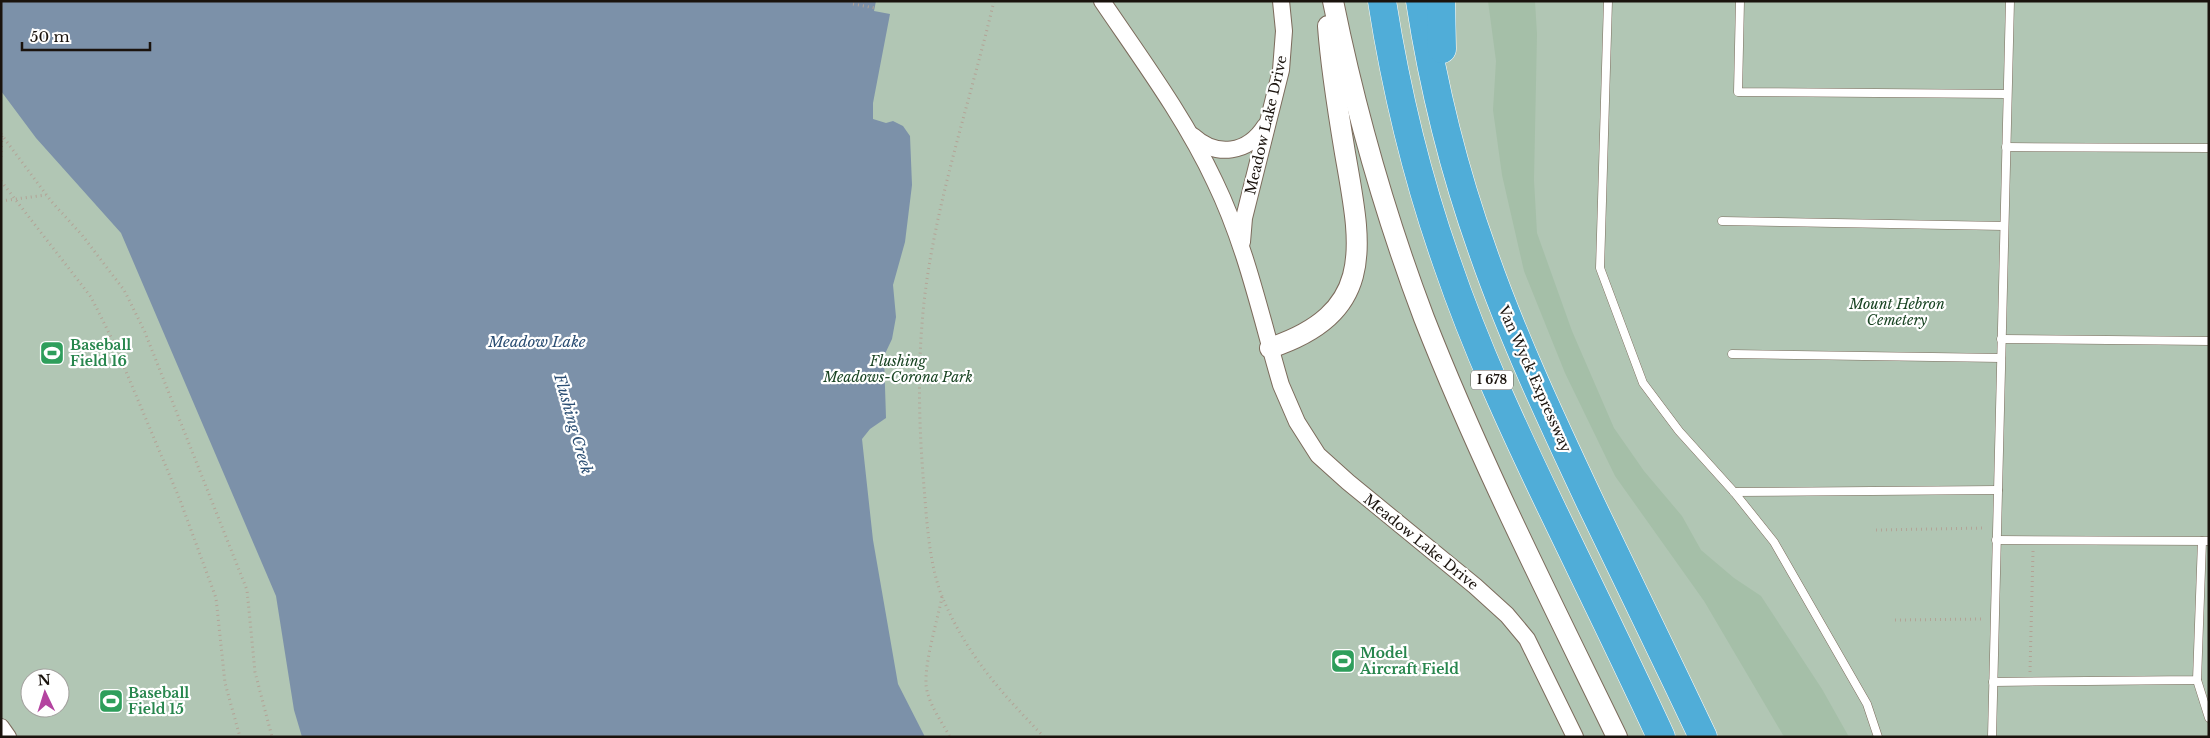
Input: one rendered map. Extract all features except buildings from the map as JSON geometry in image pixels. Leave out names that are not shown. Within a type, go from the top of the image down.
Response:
[{"type":"highway","name":"I 678","points":[[1382,1],[1396,79],[1419,172],[1463,308],[1519,439],[1662,737]]},
{"type":"highway","name":"Van Wyck Expressway","points":[[1420,1],[1443,115],[1482,251],[1516,340],[1561,440],[1703,737]]},
{"type":"highway","points":[[1440,1],[1443,115]]},
{"type":"street","points":[[1102,1],[1187,129],[1200,142],[1217,150],[1229,151],[1250,144],[1261,132],[1269,118]]},
{"type":"street","name":"Meadow Lake Drive","points":[[1241,249],[1244,218],[1281,70],[1284,31],[1281,1]]},
{"type":"street","points":[[1270,348],[1313,330],[1326,319],[1345,295],[1355,267],[1358,251],[1357,224],[1334,90],[1327,1]]},
{"type":"street","points":[[1333,1],[1365,139],[1391,226],[1424,318],[1479,447],[1617,737]]},
{"type":"street","name":"Meadow Lake Drive","points":[[1187,129],[1216,183],[1241,249],[1288,405],[1306,439],[1318,455],[1348,482],[1475,586],[1520,628],[1527,638],[1575,737]]},
{"type":"street","points":[[1,727],[8,737]]},
{"type":"lane","points":[[1608,1],[1600,268],[1643,382],[1679,431],[1734,492],[1774,542],[1867,704],[1878,737]]},
{"type":"lane","points":[[1740,1],[1738,92],[2007,94]]},
{"type":"lane","points":[[1992,737],[2010,1]]},
{"type":"lane","points":[[2006,147],[2209,148]]},
{"type":"lane","points":[[1722,221],[2004,226]]},
{"type":"lane","points":[[2001,339],[2209,341]]},
{"type":"lane","points":[[1732,354],[2001,358]]},
{"type":"lane","points":[[1734,492],[1998,490]]},
{"type":"lane","points":[[1996,540],[2206,541],[2197,680],[2209,718]]},
{"type":"lane","points":[[1993,682],[2197,680]]},
{"type":"path","points":[[994,1],[934,240],[926,281],[920,346],[918,397],[921,448],[932,555],[942,597],[961,635],[978,663],[994,684],[1044,737]]},
{"type":"path","points":[[853,4],[875,8]]},
{"type":"path","points":[[1,157],[2,134]]},
{"type":"path","points":[[2,134],[46,195],[82,236],[124,290],[144,330],[246,590],[255,672],[272,737]]},
{"type":"path","points":[[1,180],[91,297],[114,343],[172,481],[216,598],[225,683],[240,737]]},
{"type":"path","points":[[1,201],[46,195]]},
{"type":"path","points":[[1876,530],[1997,528]]},
{"type":"path","points":[[2030,682],[2034,540]]},
{"type":"path","points":[[942,597],[930,651],[926,685],[932,703],[950,737]]},
{"type":"path","points":[[1895,620],[1994,619]]},
{"type":"green space","name":"Flushing Meadows-Corona Park","points":[[1,1],[2209,1],[2209,737],[1,737]]},
{"type":"green space","points":[[1488,1],[1535,1],[1537,34],[1534,180],[1537,233],[1572,331],[1614,428],[1644,471],[1682,516],[1701,550],[1734,578],[1761,596],[1822,689],[1849,737],[1785,737],[1783,735],[1704,601],[1615,476],[1565,373],[1524,271],[1502,175],[1493,110],[1496,61]]},
{"type":"water","name":"Meadow Lake","points":[[1,1],[876,1],[874,11],[890,14],[873,103],[873,119],[886,123],[893,121],[903,126],[910,136],[912,185],[905,242],[893,285],[896,317],[892,339],[884,356],[886,418],[870,429],[862,439],[873,540],[898,684],[925,737],[302,737],[294,710],[276,596],[121,233],[36,138],[1,91]]},
{"type":"place","name":"Baseball Field 16","points":[[52,353]]},
{"type":"place","name":"Model Aircraft Field","points":[[1343,661]]},
{"type":"place","name":"Baseball Field 15","points":[[111,701]]},
{"type":"park label","name":"Mount Hebron Cemetery","points":[[1897,312]]},
{"type":"water label","name":"Flushing Creek","points":[[573,424]]}]
